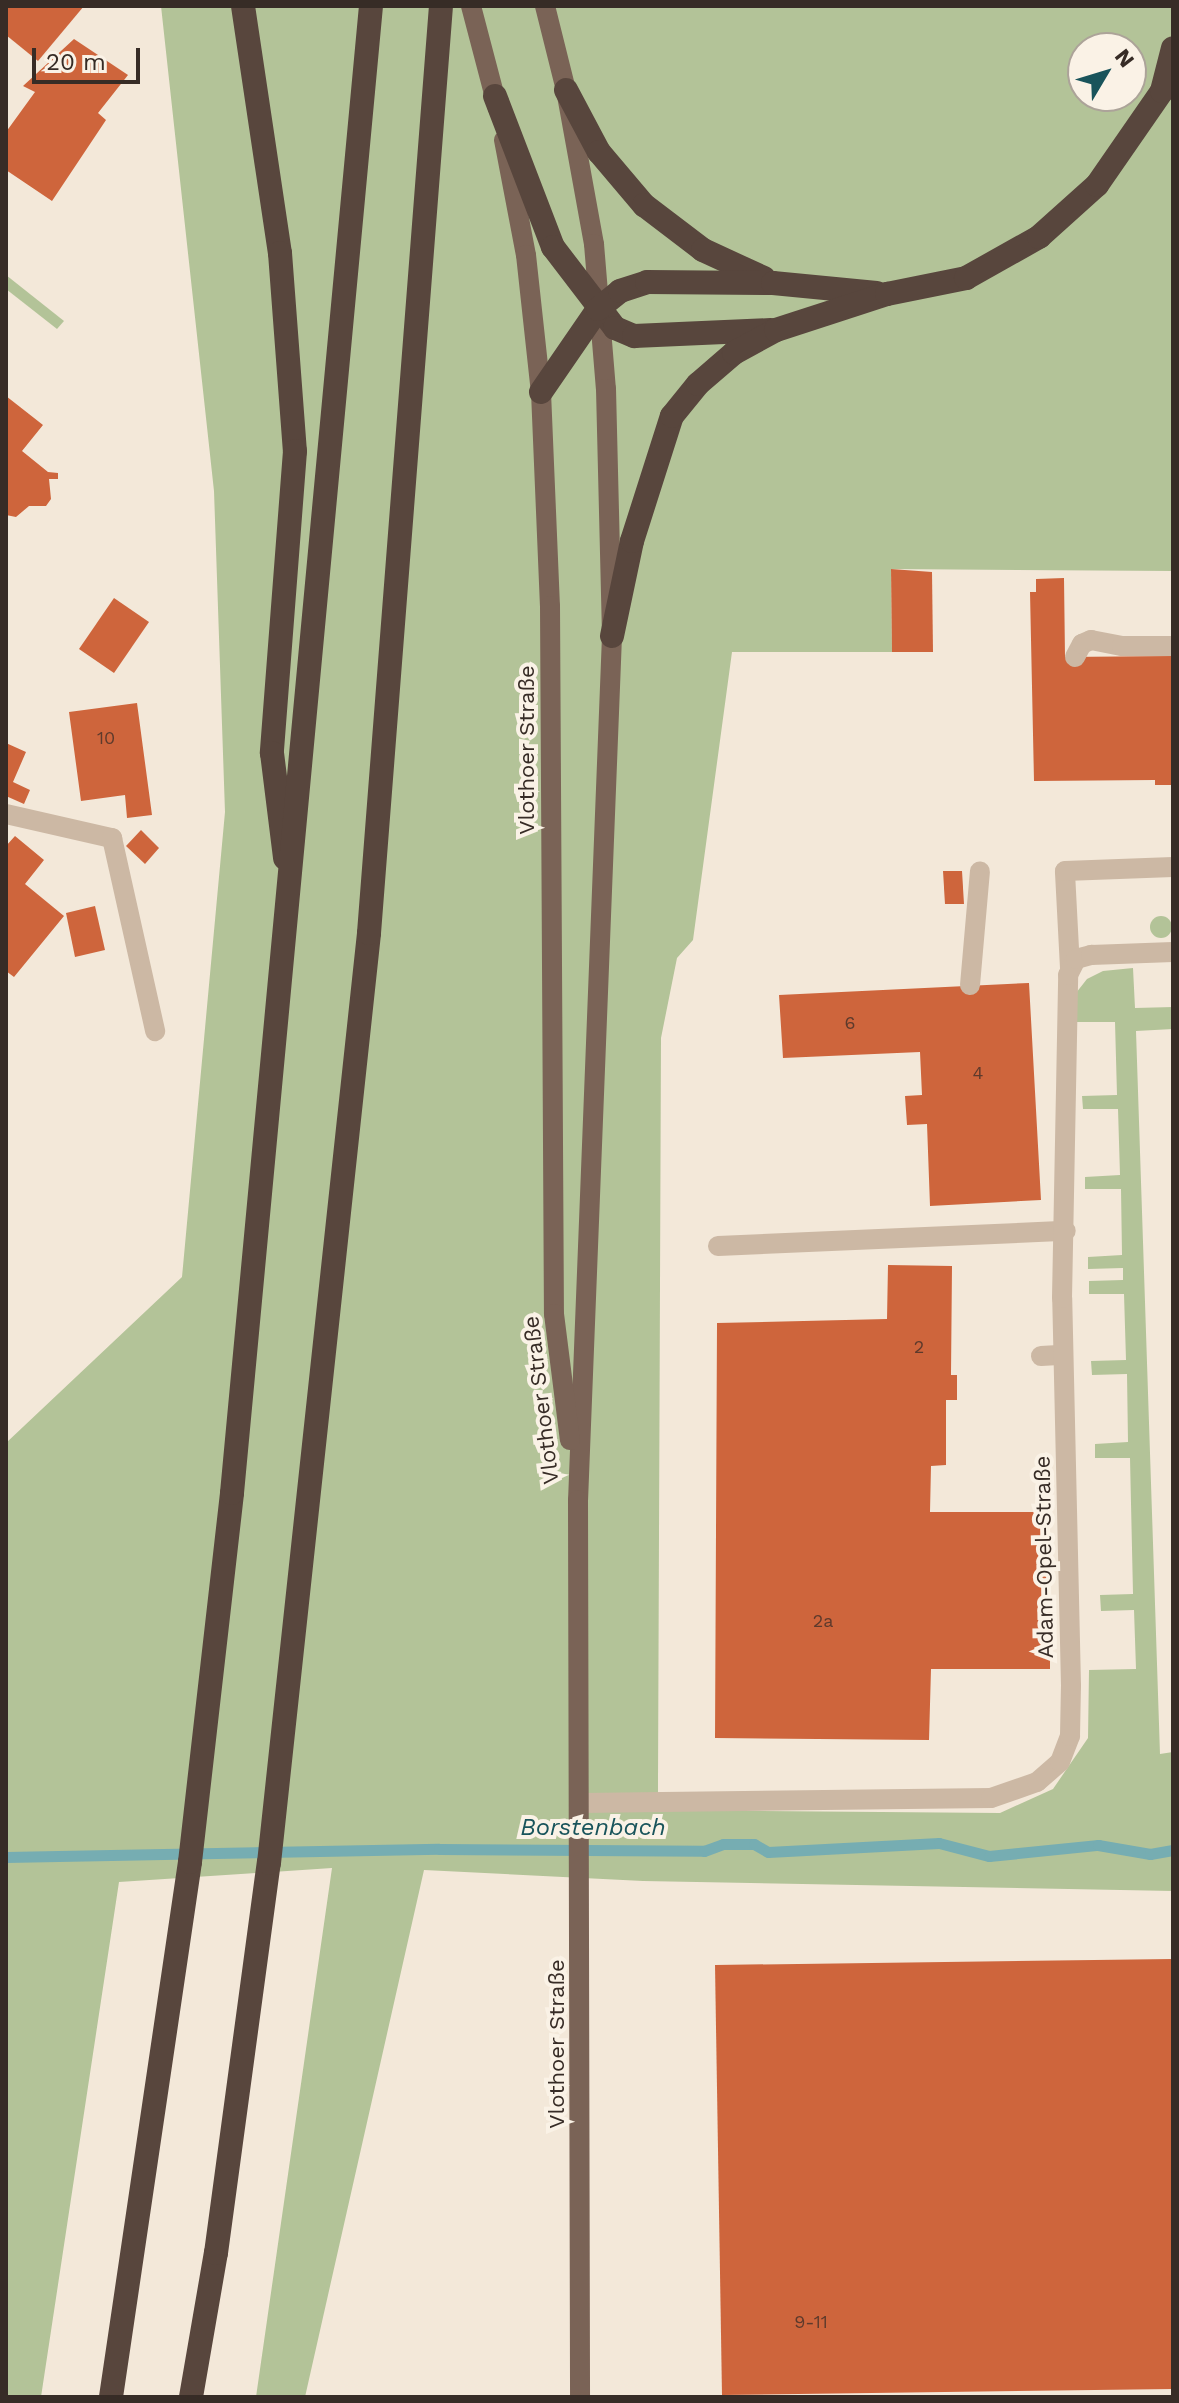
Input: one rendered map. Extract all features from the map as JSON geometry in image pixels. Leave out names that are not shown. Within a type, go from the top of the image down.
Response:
[{"type":"highway","points":[[243,6],[280,253],[295,451],[272,753],[291,904]]},
{"type":"highway","points":[[111,2397],[194,1836],[291,904],[371,6]]},
{"type":"highway","points":[[191,2397],[216,2253],[269,1863],[369,933],[441,6]]},
{"type":"highway","points":[[612,636],[632,541],[672,416],[734,353],[776,330],[887,294],[966,278],[1039,237],[1097,185],[1162,91],[1173,48]]},
{"type":"highway","points":[[566,90],[599,152],[644,205],[703,250],[773,283]]},
{"type":"highway","points":[[495,96],[553,247],[615,328],[634,336],[776,330]]},
{"type":"highway","points":[[541,392],[598,309],[620,291],[647,282],[773,283],[887,294]]},
{"type":"main road","name":"Vlothoer Straße","points":[[471,6],[495,96],[526,255],[541,392],[550,606],[554,1314],[578,1500]]},
{"type":"main road","name":"Vlothoer Straße","points":[[545,6],[566,90],[594,244],[606,389],[612,636],[578,1500],[580,2397]]},
{"type":"street","points":[[1075,657],[1082,644],[1091,640],[1122,646],[1173,646]]},
{"type":"street","points":[[6,814],[112,838],[155,1031]]},
{"type":"street","name":"Adam-Opel-Straße","points":[[581,1803],[991,1798],[1037,1782],[1060,1762],[1070,1736],[1071,1686],[1063,1355],[1052,1298],[1066,1231],[1070,968],[1065,871],[1173,867]]},
{"type":"street","points":[[970,985],[980,871]]},
{"type":"street","points":[[1070,968],[1091,955],[1173,952]]},
{"type":"street","points":[[718,1246],[1066,1231]]},
{"type":"street","points":[[1041,1356],[1063,1355]]},
{"type":"green space","points":[[161,6],[1173,6],[1173,571],[891,569],[892,652],[732,652],[693,940],[677,958],[661,1038],[658,1810],[1000,1813],[1053,1789],[1088,1738],[1089,1670],[1136,1669],[1134,1610],[1101,1611],[1100,1595],[1133,1594],[1130,1458],[1095,1458],[1095,1444],[1128,1442],[1127,1374],[1092,1375],[1091,1361],[1126,1360],[1124,1294],[1089,1294],[1089,1281],[1123,1280],[1123,1268],[1088,1269],[1088,1257],[1122,1255],[1121,1189],[1085,1189],[1085,1177],[1120,1175],[1118,1109],[1083,1109],[1082,1096],[1117,1095],[1115,1022],[1072,1022],[1076,993],[1087,979],[1103,971],[1133,968],[1135,1008],[1173,1007],[1173,1029],[1136,1031],[1160,1754],[1173,1752],[1173,1891],[643,1881],[424,1870],[305,2397],[256,2397],[332,1868],[119,1882],[41,2397],[6,2397],[6,1443],[182,1277],[225,812],[214,491]]},
{"type":"green space","points":[[6,275],[64,321],[57,329],[6,289]]},
{"type":"green space","points":[[1161,916],[1172,927],[1161,938],[1150,927]]},
{"type":"building","points":[[6,6],[84,6],[38,61],[6,35]]},
{"type":"building","points":[[74,39],[128,75],[98,113],[106,120],[52,201],[6,170],[6,132],[35,92],[23,86]]},
{"type":"building","points":[[6,396],[43,425],[22,451],[48,472],[58,473],[58,479],[49,479],[51,499],[46,506],[29,506],[16,517],[6,515]]},
{"type":"building","points":[[891,569],[932,572],[933,652],[892,652]]},
{"type":"building","points":[[1064,578],[1065,657],[1173,656],[1173,785],[1155,785],[1155,780],[1034,781],[1030,592],[1036,592],[1036,579]]},
{"type":"building","points":[[114,598],[149,622],[114,673],[79,649]]},
{"type":"building","points":[[137,703],[152,815],[127,818],[125,795],[81,801],[69,712]]},
{"type":"building","points":[[6,743],[26,752],[13,782],[30,790],[24,804],[6,796]]},
{"type":"building","points":[[141,830],[159,848],[145,864],[126,846]]},
{"type":"building","points":[[15,836],[44,860],[25,884],[64,916],[14,977],[6,971],[6,846]]},
{"type":"building","points":[[943,871],[962,871],[964,904],[945,904]]},
{"type":"building","points":[[95,906],[105,950],[75,957],[66,913]]},
{"type":"building","points":[[1029,983],[1041,1200],[930,1206],[927,1124],[907,1125],[905,1096],[922,1095],[920,1052],[783,1058],[779,995]]},
{"type":"building","points":[[888,1265],[952,1266],[951,1375],[957,1375],[957,1400],[946,1400],[946,1465],[931,1466],[930,1512],[1050,1512],[1050,1669],[931,1669],[929,1740],[715,1738],[717,1323],[887,1319]]},
{"type":"building","points":[[1173,1959],[1173,2389],[722,2395],[715,1965]]},
{"type":"waterway","name":"Borstenbach","points":[[6,1857],[439,1849],[704,1851],[723,1844],[754,1844],[768,1852],[939,1843],[989,1856],[1098,1845],[1150,1854],[1173,1850]]}]
